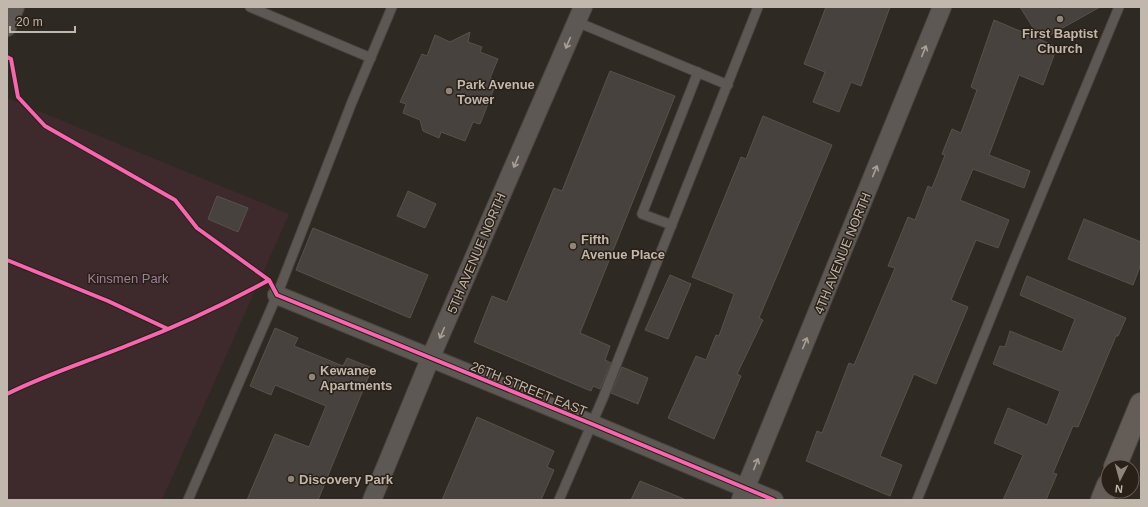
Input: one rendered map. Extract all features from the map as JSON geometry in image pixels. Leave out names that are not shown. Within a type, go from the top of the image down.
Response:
[{"type":"street","points":[[7,27],[15,7]]},
{"type":"street","name":"4TH AVENUE NORTH","points":[[743,495],[942,7]]},
{"type":"street","name":"5TH AVENUE NORTH","points":[[372,500],[430,359],[580,15]]},
{"type":"street","name":"26TH STREET EAST","points":[[277,295],[430,359],[592,424],[743,495],[774,500]]},
{"type":"street","points":[[1118,459],[1141,404]]},
{"type":"lane","points":[[250,7],[371,58]]},
{"type":"lane","points":[[188,500],[277,295],[392,7]]},
{"type":"lane","points":[[559,500],[592,424],[758,7]]},
{"type":"lane","points":[[917,500],[1014,260],[1119,7]]},
{"type":"lane","points":[[580,15],[728,85]]},
{"type":"lane","points":[[672,225],[642,214],[698,72]]},
{"type":"green space","name":"Kinsmen Park","points":[[7,98],[289,214],[162,500],[7,500]]},
{"type":"building","points":[[826,7],[890,7],[861,86],[851,82],[839,112],[813,102],[825,72],[804,64]]},
{"type":"building","name":"First Baptist Church","points":[[1020,7],[1100,7],[1041,40]]},
{"type":"building","points":[[994,20],[1057,47],[1043,85],[1019,75],[989,155],[1030,171],[1024,188],[973,169],[960,200],[1009,220],[998,248],[976,240],[951,300],[968,307],[936,384],[914,374],[880,456],[902,465],[890,496],[806,461],[817,431],[822,433],[849,363],[854,365],[895,268],[888,266],[908,217],[915,220],[928,186],[932,188],[945,155],[942,154],[952,129],[961,133],[977,90],[971,87]]},
{"type":"building","name":"Park Avenue Tower","points":[[470,32],[468,42],[482,47],[480,52],[498,59],[490,78],[497,81],[480,124],[473,122],[465,141],[441,132],[439,138],[423,131],[420,120],[403,113],[406,104],[400,102],[422,54],[427,56],[435,35],[450,42]]},
{"type":"building","points":[[610,71],[675,96],[580,333],[610,346],[605,360],[611,363],[600,389],[593,386],[591,391],[474,342],[492,296],[507,302],[554,188],[562,191]]},
{"type":"building","points":[[763,116],[832,145],[759,318],[763,320],[737,374],[741,376],[714,439],[668,418],[696,356],[706,360],[716,335],[719,336],[734,294],[692,277],[741,157],[746,159]]},
{"type":"building","points":[[408,191],[436,204],[425,228],[397,216]]},
{"type":"building","points":[[217,196],[248,208],[238,232],[208,219]]},
{"type":"building","points":[[1084,219],[1141,242],[1141,264],[1133,285],[1068,259]]},
{"type":"building","points":[[313,228],[428,275],[410,318],[296,270]]},
{"type":"building","points":[[670,275],[691,284],[668,339],[645,330]]},
{"type":"building","points":[[1027,276],[1126,318],[1118,336],[1116,336],[1078,427],[1073,426],[1053,473],[1057,474],[1046,500],[1003,500],[1023,455],[994,443],[1008,408],[1047,425],[1060,391],[993,364],[1000,346],[1005,347],[1010,331],[1062,352],[1075,319],[1020,295]]},
{"type":"building","points":[[275,328],[298,338],[294,346],[343,366],[347,358],[372,368],[318,500],[247,500],[275,434],[309,447],[326,406],[275,385],[271,395],[250,386]]},
{"type":"building","points":[[622,367],[648,378],[638,404],[611,393]]},
{"type":"building","points":[[477,417],[554,451],[547,467],[554,470],[541,500],[442,500]]},
{"type":"building","points":[[640,481],[684,499],[684,500],[631,500]]},
{"type":"cycle path","points":[[7,57],[11,59],[18,97],[45,126],[175,200],[197,228],[269,280],[277,295],[774,500]]},
{"type":"cycle path","points":[[7,260],[108,301],[168,329]]},
{"type":"cycle path","points":[[7,394],[184,322],[269,280]]},
{"type":"place","name":"First Baptist Church","points":[[1060,19]]},
{"type":"place","name":"Park Avenue Tower","points":[[449,91]]},
{"type":"place","name":"Fifth Avenue Place","points":[[573,246]]},
{"type":"place","name":"Kewanee Apartments","points":[[312,377]]},
{"type":"place","name":"Discovery Park","points":[[291,479]]}]
